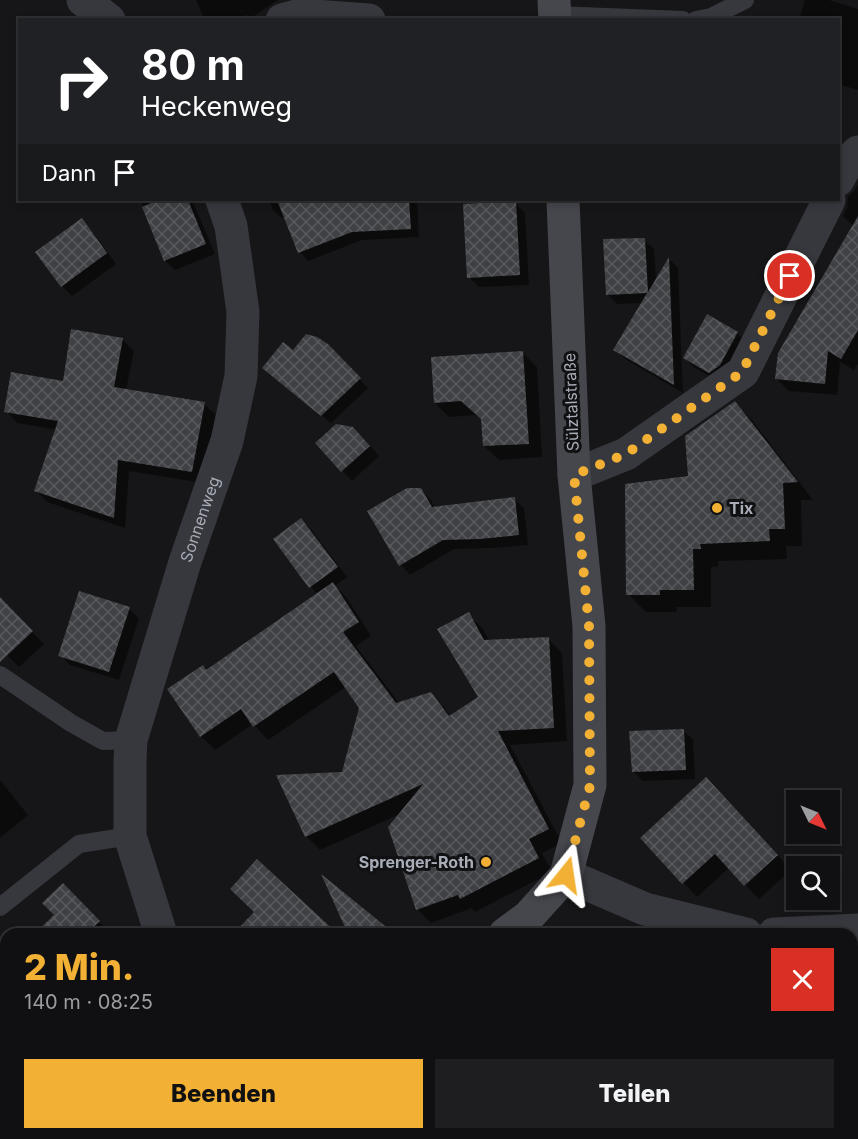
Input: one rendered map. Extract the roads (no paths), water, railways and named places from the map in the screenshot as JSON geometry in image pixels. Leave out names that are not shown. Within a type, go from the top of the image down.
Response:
[{"type":"main road","name":"Sülztalstraße","points":[[513,928],[528,917],[566,875],[590,786],[589,626],[574,475],[563,201]]},
{"type":"street","points":[[83,0],[106,18]]},
{"type":"street","points":[[289,18],[300,15],[341,18]]},
{"type":"street","points":[[840,176],[848,161],[858,152]]},
{"type":"street","name":"Sonnenweg","points":[[159,928],[130,836],[131,740],[185,562],[227,441],[241,376],[243,312],[231,226],[222,201]]},
{"type":"street","points":[[574,475],[626,454],[742,372],[828,201]]},
{"type":"street","points":[[566,875],[645,909],[722,928]]},
{"type":"lane","points":[[706,18],[730,9],[745,0]]},
{"type":"lane","points":[[555,12],[651,18]]},
{"type":"lane","points":[[0,675],[71,723],[103,741],[131,740]]},
{"type":"lane","points":[[0,907],[79,844],[130,836]]},
{"type":"place","name":"Tix","points":[[717,508]]},
{"type":"place","name":"Sprenger-Roth","points":[[486,862]]}]
